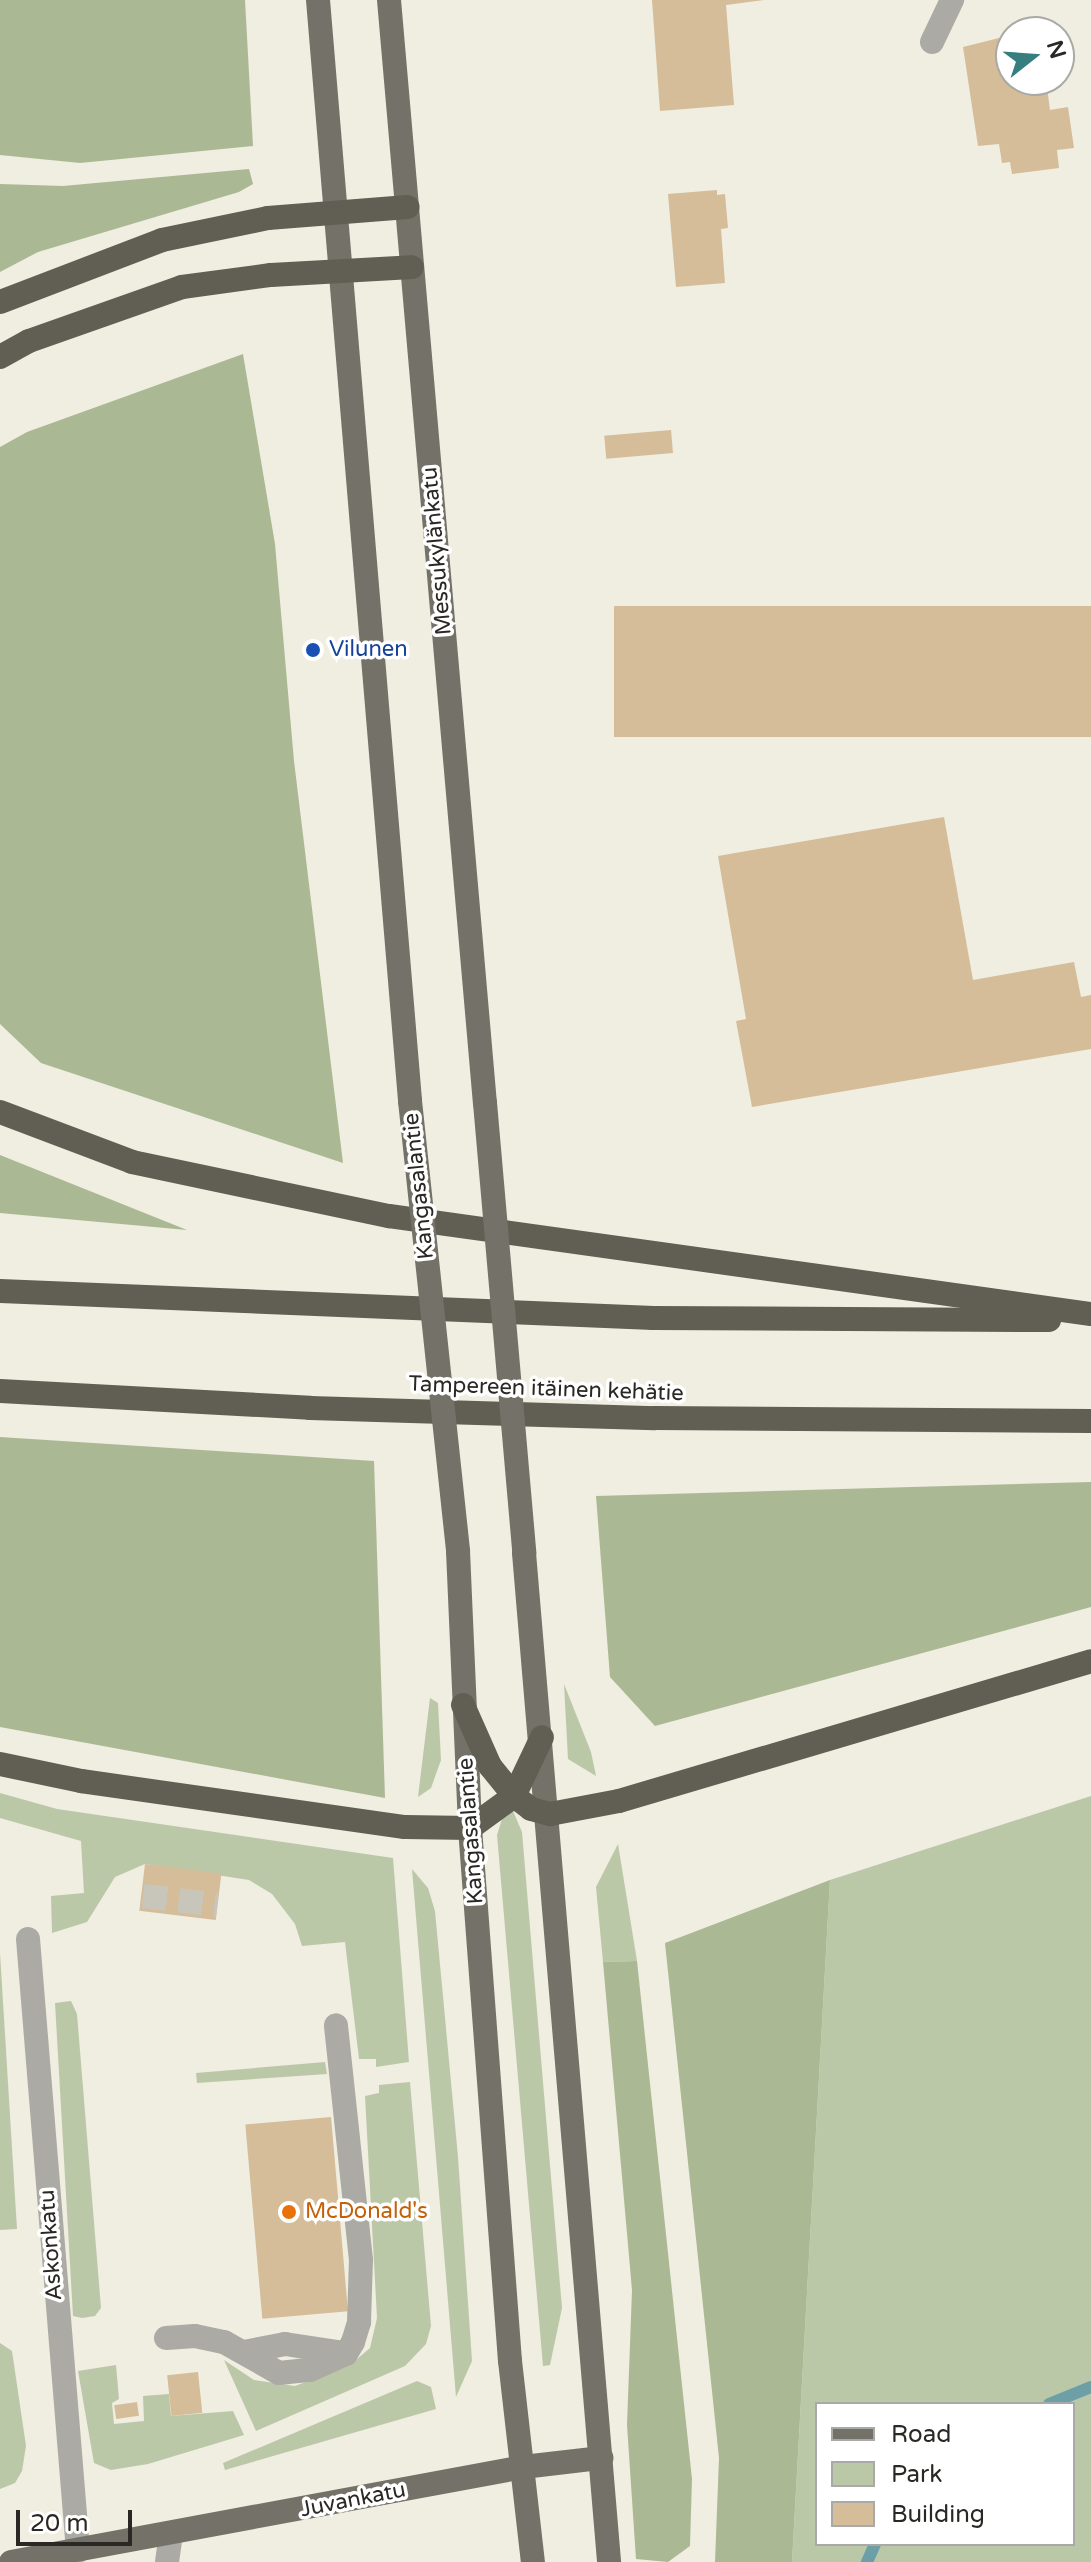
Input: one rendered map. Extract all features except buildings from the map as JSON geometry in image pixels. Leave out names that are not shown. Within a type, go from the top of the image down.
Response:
[{"type":"highway","points":[[0,302],[162,240],[268,218],[408,207]]},
{"type":"highway","points":[[0,357],[182,287],[412,267]]},
{"type":"highway","points":[[0,1112],[132,1162],[389,1216],[1091,1314]]},
{"type":"highway","points":[[0,1291],[637,1318],[1091,1321]]},
{"type":"highway","name":"Tampereen itäinen kehätie","points":[[0,1391],[310,1408],[655,1418],[1091,1421]]},
{"type":"highway","points":[[463,1705],[490,1766],[514,1796],[531,1809],[550,1814],[619,1801],[1091,1661]]},
{"type":"highway","points":[[0,1764],[81,1781],[405,1827],[470,1828],[514,1796],[542,1737]]},
{"type":"main road","points":[[318,0],[343,271]]},
{"type":"main road","name":"Messukylänkatu","points":[[389,0],[542,1737]]},
{"type":"main road","name":"Kangasalantie","points":[[343,271],[410,1101],[458,1551],[470,1828],[533,2562]]},
{"type":"main road","points":[[542,1737],[609,2562]]},
{"type":"main road","name":"Juvankatu","points":[[11,2562],[171,2535],[523,2467],[601,2458]]},
{"type":"street","points":[[932,42],[952,0]]},
{"type":"street","name":"Askonkatu","points":[[28,1939],[78,2551]]},
{"type":"street","points":[[166,2338],[195,2336],[244,2352],[285,2344],[346,2354],[359,2322],[361,2260],[336,2025]]},
{"type":"street","points":[[167,2562],[171,2535]]},
{"type":"green space","points":[[0,0],[245,0],[253,146],[80,163],[0,155]]},
{"type":"green space","points":[[249,169],[253,184],[239,192],[38,252],[0,272],[0,184],[63,186]]},
{"type":"green space","points":[[243,354],[275,544],[294,761],[343,1163],[41,1063],[0,1024],[0,447],[27,432]]},
{"type":"green space","points":[[0,1155],[187,1230],[0,1213]]},
{"type":"green space","points":[[0,1437],[374,1461],[385,1798],[0,1727]]},
{"type":"green space","points":[[1091,1482],[1091,1607],[655,1726],[610,1677],[596,1496]]},
{"type":"green space","points":[[564,1684],[591,1752],[596,1776],[568,1759]]},
{"type":"green space","points":[[430,1698],[438,1703],[441,1760],[431,1788],[418,1797]]},
{"type":"green space","points":[[0,1793],[57,1809],[393,1858],[409,2062],[376,2067],[376,2059],[359,2059],[345,1942],[302,1946],[295,1924],[272,1894],[249,1880],[145,1864],[115,1877],[87,1922],[52,1933],[51,1896],[84,1893],[81,1841],[0,1818]]},
{"type":"green space","points":[[1091,1796],[1091,2562],[792,2562],[830,1880]]},
{"type":"green space","points":[[513,1811],[522,1832],[562,2308],[550,2365],[543,2366],[497,1835],[503,1816]]},
{"type":"green space","points":[[618,1844],[637,1961],[603,1962],[596,1887]]},
{"type":"green space","points":[[412,1869],[428,1888],[435,1911],[458,2157],[472,2361],[456,2397]]},
{"type":"green space","points":[[830,1880],[792,2562],[715,2562],[719,2458],[665,1943]]},
{"type":"green space","points":[[0,1953],[17,2229],[0,2230]]},
{"type":"green space","points":[[637,1961],[692,2479],[690,2546],[668,2562],[636,2559],[627,2425],[632,2290],[603,1962]]},
{"type":"green space","points":[[71,2001],[77,2014],[101,2308],[95,2316],[82,2318],[73,2316],[55,2003]]},
{"type":"green space","points":[[325,2062],[327,2074],[197,2083],[196,2073]]},
{"type":"green space","points":[[410,2082],[431,2326],[426,2344],[405,2366],[256,2431],[224,2360],[254,2380],[295,2386],[350,2365],[370,2348],[377,2318],[365,2096],[379,2093],[379,2085]]},
{"type":"green space","points":[[0,2343],[12,2351],[26,2446],[22,2471],[15,2483],[0,2489]]},
{"type":"green space","points":[[116,2365],[119,2399],[112,2403],[114,2424],[144,2421],[143,2396],[169,2394],[171,2416],[233,2411],[244,2435],[148,2464],[111,2470],[94,2463],[78,2371]]},
{"type":"green space","points":[[417,2381],[431,2387],[436,2409],[225,2470],[223,2463]]},
{"type":"waterway","points":[[1054,2402],[1091,2387]]},
{"type":"waterway","points":[[867,2562],[874,2546]]},
{"type":"tunnel","points":[[143,1896],[217,1905]]},
{"type":"place","name":"Vilunen","points":[[313,650]]},
{"type":"place","name":"McDonald's","points":[[289,2212]]}]
